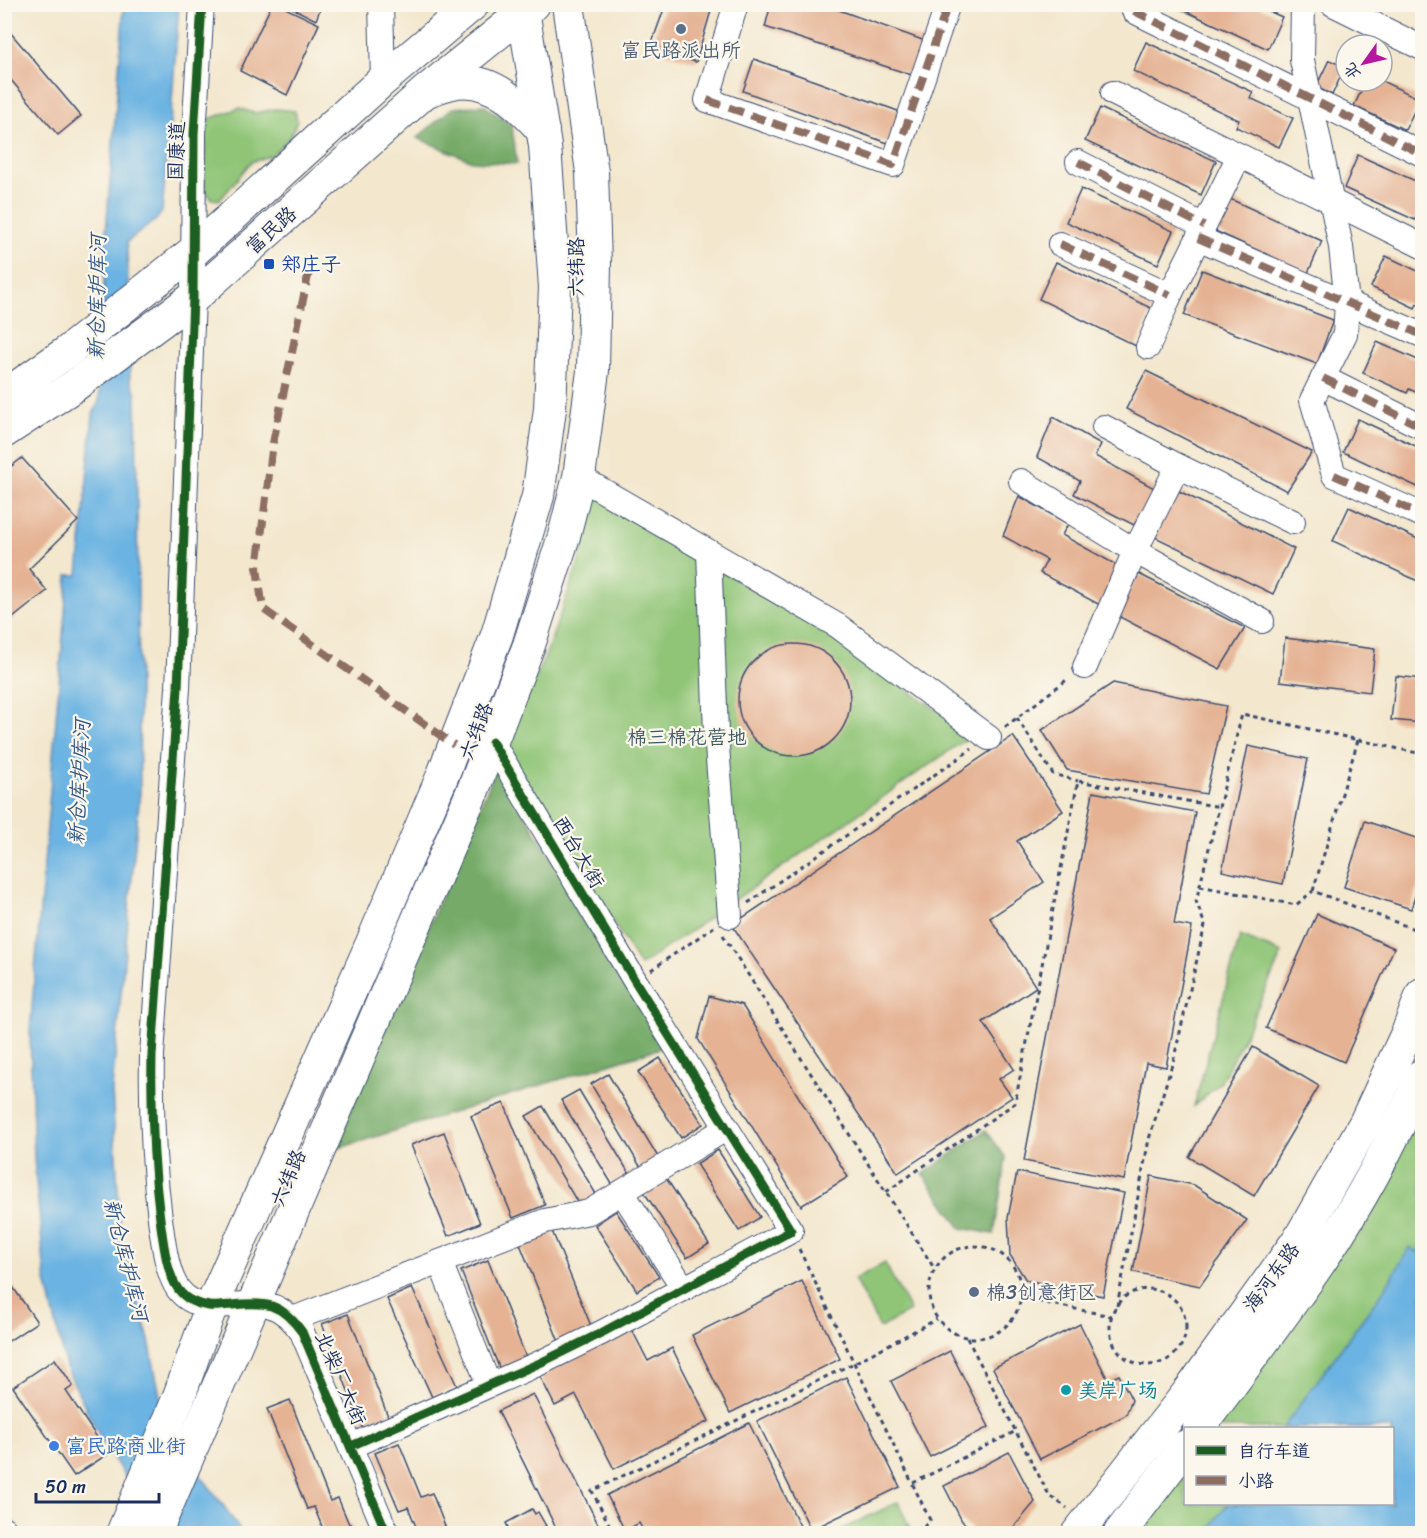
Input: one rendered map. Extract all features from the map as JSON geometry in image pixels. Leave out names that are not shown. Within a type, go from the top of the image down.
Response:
[{"type":"main road","name":"富民路","points":[[4,396],[67,352],[194,251],[383,80],[473,4]]},
{"type":"main road","name":"六纬路","points":[[155,1533],[469,800],[529,645],[564,536],[579,477],[593,371],[596,264],[592,172],[568,4]]},
{"type":"main road","name":"富民路","points":[[4,432],[74,386],[193,298],[426,91],[527,7]]},
{"type":"main road","name":"六纬路","points":[[126,1522],[178,1399],[211,1307],[371,945],[442,777],[497,635],[538,495],[550,409],[555,287],[543,131],[527,7]]},
{"type":"main road","points":[[426,91],[457,82],[479,83],[494,89],[514,102],[543,131]]},
{"type":"main road","name":"海河东路","points":[[1083,1527],[1191,1389],[1301,1236],[1365,1124],[1408,1031],[1422,994]]},
{"type":"main road","name":"海河东路","points":[[1200,1427],[1323,1257],[1375,1170],[1400,1124],[1422,1075]]},
{"type":"main road","points":[[1119,1533],[1184,1447]]},
{"type":"street","name":"国康道","points":[[202,4],[194,134],[193,298],[178,688],[152,1055],[151,1104],[156,1188],[170,1268],[177,1287],[186,1298],[211,1307]]},
{"type":"street","points":[[381,4],[383,80]]},
{"type":"street","points":[[736,4],[707,100],[893,165],[948,4]]},
{"type":"street","points":[[1303,4],[1302,60],[1341,247],[1347,303],[1345,334],[1312,400],[1334,475],[1422,514]]},
{"type":"street","points":[[1333,4],[1422,48]]},
{"type":"street","points":[[1134,11],[1422,154]]},
{"type":"street","points":[[1113,93],[1422,246]]},
{"type":"street","points":[[1148,347],[1170,295],[1239,156]]},
{"type":"street","points":[[1078,162],[1201,232],[1347,303],[1422,335]]},
{"type":"street","points":[[1060,244],[1170,295]]},
{"type":"street","points":[[1323,378],[1422,427]]},
{"type":"street","points":[[1104,427],[1293,522]]},
{"type":"street","points":[[1085,667],[1135,551],[1178,466]]},
{"type":"street","points":[[579,477],[838,627],[989,738]]},
{"type":"street","points":[[1021,481],[1135,551],[1262,621]]},
{"type":"street","points":[[709,552],[723,920]]},
{"type":"street","name":"西台大街","points":[[492,742],[635,981],[790,1231]]},
{"type":"street","points":[[293,1319],[545,1221],[590,1212],[727,1128]]},
{"type":"street","points":[[622,1192],[684,1289]]},
{"type":"street","points":[[351,1446],[603,1332],[790,1231]]},
{"type":"street","points":[[440,1263],[489,1385]]},
{"type":"street","name":"北柴厂大街","points":[[211,1307],[254,1302],[272,1305],[293,1319],[302,1332],[387,1533]]},
{"type":"street","points":[[4,1529],[8,1533]]},
{"type":"path","points":[[635,981],[989,738],[1085,667]]},
{"type":"path","points":[[1117,1306],[1149,1139],[1174,1058],[1205,925],[1196,901],[1242,714],[1422,754]]},
{"type":"path","points":[[1017,718],[1053,774],[1078,781],[1220,807]]},
{"type":"path","points":[[1200,886],[1296,905],[1313,891],[1358,740]]},
{"type":"path","points":[[886,1192],[1015,1103],[1078,781]]},
{"type":"path","points":[[1313,891],[1422,932]]},
{"type":"path","points":[[723,920],[934,1268]]},
{"type":"path","points":[[790,1231],[930,1520],[918,1533]]},
{"type":"path","points":[[971,1245],[985,1247],[999,1252],[1011,1263],[1019,1277],[1020,1298],[1018,1309],[1010,1322],[998,1333],[983,1338],[967,1338],[952,1333],[937,1319],[928,1296],[929,1281],[934,1268],[956,1249],[971,1245]]},
{"type":"path","points":[[1147,1289],[1170,1296],[1179,1305],[1186,1330],[1175,1354],[1165,1361],[1152,1365],[1139,1364],[1127,1359],[1118,1350],[1111,1334],[1111,1317],[1117,1306],[1135,1291],[1147,1289]]},
{"type":"path","points":[[1020,1298],[1111,1317]]},
{"type":"path","points":[[614,1533],[592,1491],[854,1363],[937,1319]]},
{"type":"path","points":[[967,1338],[1049,1495],[1069,1510],[1083,1527]]},
{"type":"path","points":[[913,1484],[1016,1431]]},
{"type":"green space","points":[[484,105],[512,126],[517,164],[472,161],[417,138],[452,108]]},
{"type":"green space","points":[[239,108],[254,113],[276,109],[295,111],[297,121],[290,137],[272,155],[251,162],[220,200],[212,199],[204,190],[206,120]]},
{"type":"green space","name":"棉三棉花营地","points":[[596,495],[827,633],[972,735],[640,966],[504,744],[545,657],[579,562]]},
{"type":"green space","points":[[497,767],[664,1047],[333,1150]]},
{"type":"green space","points":[[1240,936],[1282,953],[1221,1082],[1194,1106]]},
{"type":"green space","points":[[1422,1109],[1422,1533],[1141,1534],[1184,1473],[1184,1505],[1394,1505],[1394,1427],[1216,1427]]},
{"type":"green space","points":[[986,1130],[1006,1158],[994,1234],[961,1228],[923,1174]]},
{"type":"green space","points":[[885,1263],[910,1311],[880,1328],[854,1279]]},
{"type":"green space","points":[[898,1502],[910,1528],[905,1533],[834,1533]]},
{"type":"water","name":"新仓库护库河","points":[[124,5],[179,5],[162,212],[156,220],[127,242],[130,380],[136,393],[140,792],[112,1090],[121,1239],[149,1340],[167,1432],[242,1533],[160,1533],[99,1435],[66,1367],[45,1276],[34,1159],[30,1031],[68,575],[78,575],[93,414],[99,401],[106,231]]},
{"type":"water","points":[[1422,1244],[1422,1533],[1206,1533],[1227,1505],[1394,1505],[1394,1427],[1284,1427],[1386,1287],[1410,1247],[1417,1252]]},
{"type":"building","points":[[272,4],[277,4],[319,24],[287,95],[240,71]]},
{"type":"building","points":[[284,4],[322,4],[316,20]]},
{"type":"building","name":"富民路派出所","points":[[653,4],[713,4],[696,62],[650,48],[664,9]]},
{"type":"building","points":[[771,4],[822,4],[931,43],[921,78],[765,27]]},
{"type":"building","points":[[1172,5],[1255,5],[1282,17],[1268,49]]},
{"type":"building","points":[[4,25],[81,116],[58,135],[4,72]]},
{"type":"building","points":[[1146,42],[1253,92],[1250,98],[1293,118],[1279,147],[1236,127],[1239,120],[1133,71]]},
{"type":"building","points":[[754,59],[909,115],[896,146],[743,91]]},
{"type":"building","points":[[1329,60],[1334,62],[1332,95],[1316,87]]},
{"type":"building","points":[[1394,87],[1420,99],[1405,130],[1354,106],[1360,93],[1394,93]]},
{"type":"building","points":[[1100,108],[1216,161],[1201,195],[1085,141]]},
{"type":"building","points":[[1358,155],[1422,184],[1422,203],[1415,220],[1344,188]]},
{"type":"building","points":[[1081,189],[1173,231],[1158,264],[1066,222]]},
{"type":"building","points":[[1228,198],[1322,241],[1308,273],[1213,230]]},
{"type":"building","points":[[1386,256],[1422,273],[1422,307],[1417,304],[1415,308],[1371,287]]},
{"type":"building","points":[[1056,262],[1153,309],[1136,346],[1039,299]]},
{"type":"building","points":[[1202,270],[1333,320],[1317,364],[1184,315]]},
{"type":"building","points":[[1377,342],[1420,361],[1422,356],[1422,395],[1409,389],[1407,393],[1363,373]]},
{"type":"building","points":[[1146,371],[1312,452],[1287,491],[1126,409]]},
{"type":"building","points":[[1053,417],[1101,444],[1095,456],[1156,489],[1134,525],[1074,494],[1080,481],[1037,457]]},
{"type":"building","points":[[1358,419],[1422,449],[1422,489],[1343,452]]},
{"type":"building","points":[[22,458],[78,521],[29,569],[47,591],[9,621],[4,616],[4,472]]},
{"type":"building","points":[[1179,491],[1294,549],[1273,594],[1153,536]]},
{"type":"building","points":[[1019,496],[1068,524],[1062,535],[1122,568],[1100,605],[1040,573],[1047,560],[1003,536]]},
{"type":"building","points":[[1349,507],[1422,541],[1422,583],[1333,541]]},
{"type":"building","points":[[1139,574],[1245,628],[1220,669],[1116,615]]},
{"type":"building","points":[[1285,638],[1375,649],[1370,692],[1280,681]]},
{"type":"building","points":[[794,644],[815,649],[833,661],[845,679],[850,700],[845,721],[833,739],[815,751],[794,756],[773,751],[755,739],[743,721],[738,700],[743,679],[755,661],[773,649]]},
{"type":"building","points":[[1396,676],[1422,679],[1422,723],[1391,720]]},
{"type":"building","points":[[1113,683],[1226,706],[1206,794],[1067,770],[1042,730]]},
{"type":"building","points":[[1013,736],[1063,811],[1017,841],[1044,882],[990,918],[1036,987],[983,1022],[1014,1069],[999,1079],[1012,1097],[898,1173],[732,925]]},
{"type":"building","points":[[1248,746],[1308,759],[1283,884],[1222,871]]},
{"type":"building","points":[[1093,792],[1195,812],[1174,924],[1192,927],[1166,1067],[1146,1063],[1124,1180],[1024,1161]]},
{"type":"building","points":[[1365,821],[1422,840],[1422,874],[1411,909],[1344,887]]},
{"type":"building","points":[[1317,914],[1394,948],[1344,1062],[1266,1028]]},
{"type":"building","points":[[709,996],[742,1005],[848,1177],[801,1206],[698,1039]]},
{"type":"building","points":[[1253,1047],[1319,1086],[1254,1196],[1189,1157]]},
{"type":"building","points":[[660,1058],[703,1124],[681,1138],[638,1072]]},
{"type":"building","points":[[608,1074],[661,1162],[644,1173],[591,1084]]},
{"type":"building","points":[[579,1090],[632,1178],[615,1189],[561,1100]]},
{"type":"building","points":[[504,1103],[545,1205],[513,1218],[471,1116]]},
{"type":"building","points":[[543,1106],[596,1194],[579,1205],[526,1116]]},
{"type":"building","points":[[444,1132],[480,1223],[448,1236],[411,1145]]},
{"type":"building","points":[[718,1150],[760,1217],[739,1231],[696,1164]]},
{"type":"building","points":[[1017,1172],[1124,1193],[1103,1296],[1026,1280],[1010,1255],[1008,1218]]},
{"type":"building","points":[[1151,1176],[1194,1185],[1247,1220],[1200,1286],[1133,1272]]},
{"type":"building","points":[[666,1178],[709,1244],[687,1258],[644,1192]]},
{"type":"building","points":[[616,1211],[659,1277],[637,1291],[595,1225]]},
{"type":"building","points":[[552,1231],[594,1333],[561,1347],[520,1244]]},
{"type":"building","points":[[488,1260],[527,1360],[500,1370],[461,1271]]},
{"type":"building","points":[[4,1274],[37,1322],[4,1344]]},
{"type":"building","points":[[802,1281],[840,1359],[730,1413],[692,1335]]},
{"type":"building","points":[[412,1288],[457,1386],[432,1397],[387,1299]]},
{"type":"building","points":[[348,1314],[391,1424],[365,1434],[322,1324]]},
{"type":"building","name":"美岸广场","points":[[1080,1324],[1108,1380],[1119,1375],[1132,1400],[1126,1415],[1040,1459],[993,1368]]},
{"type":"building","points":[[632,1330],[648,1361],[672,1348],[709,1421],[614,1469],[576,1395],[555,1406],[540,1376]]},
{"type":"building","points":[[950,1351],[989,1427],[930,1457],[891,1381]]},
{"type":"building","points":[[55,1359],[73,1386],[66,1391],[108,1454],[74,1476],[13,1387]]},
{"type":"building","points":[[846,1377],[900,1487],[811,1530],[757,1421]]},
{"type":"building","points":[[533,1394],[603,1534],[559,1534],[498,1411]]},
{"type":"building","points":[[290,1400],[330,1501],[338,1498],[355,1534],[325,1534],[314,1507],[307,1509],[267,1409]]},
{"type":"building","points":[[749,1423],[804,1534],[645,1534],[639,1523],[625,1531],[607,1495]]},
{"type":"building","points":[[399,1443],[421,1497],[432,1493],[448,1534],[419,1534],[408,1507],[399,1510],[375,1453]]},
{"type":"building","points":[[1009,1452],[1035,1502],[1008,1534],[977,1534],[962,1521],[944,1486]]},
{"type":"building","points":[[532,1509],[535,1514],[538,1512],[546,1526],[542,1528],[545,1534],[511,1534],[506,1523]]},
{"type":"marked path","points":[[707,100],[893,165],[948,4]]},
{"type":"marked path","points":[[1134,11],[1422,154]]},
{"type":"marked path","points":[[1078,162],[1204,226]]},
{"type":"marked path","points":[[1198,238],[1422,335]]},
{"type":"marked path","points":[[1060,244],[1170,295]]},
{"type":"marked path","points":[[309,271],[273,443],[257,568],[263,609],[454,745]]},
{"type":"marked path","points":[[1323,378],[1422,427]]},
{"type":"marked path","points":[[1334,475],[1422,515]]},
{"type":"cycle path","points":[[202,4],[194,134],[193,298],[178,688],[152,1055],[153,1137],[160,1219],[171,1274],[184,1296],[196,1303],[209,1306],[254,1303],[272,1306],[287,1315],[302,1332],[387,1534]]},
{"type":"cycle path","points":[[351,1446],[542,1362],[603,1332],[791,1231],[635,981],[492,742]]},
{"type":"place","name":"富民路派出所","points":[[681,29]]},
{"type":"place","name":"郑庄子","points":[[269,264]]},
{"type":"place","name":"棉3创意街区","points":[[974,1292]]},
{"type":"place","name":"美岸广场","points":[[1066,1390]]},
{"type":"place","name":"富民路商业街","points":[[54,1446]]}]
